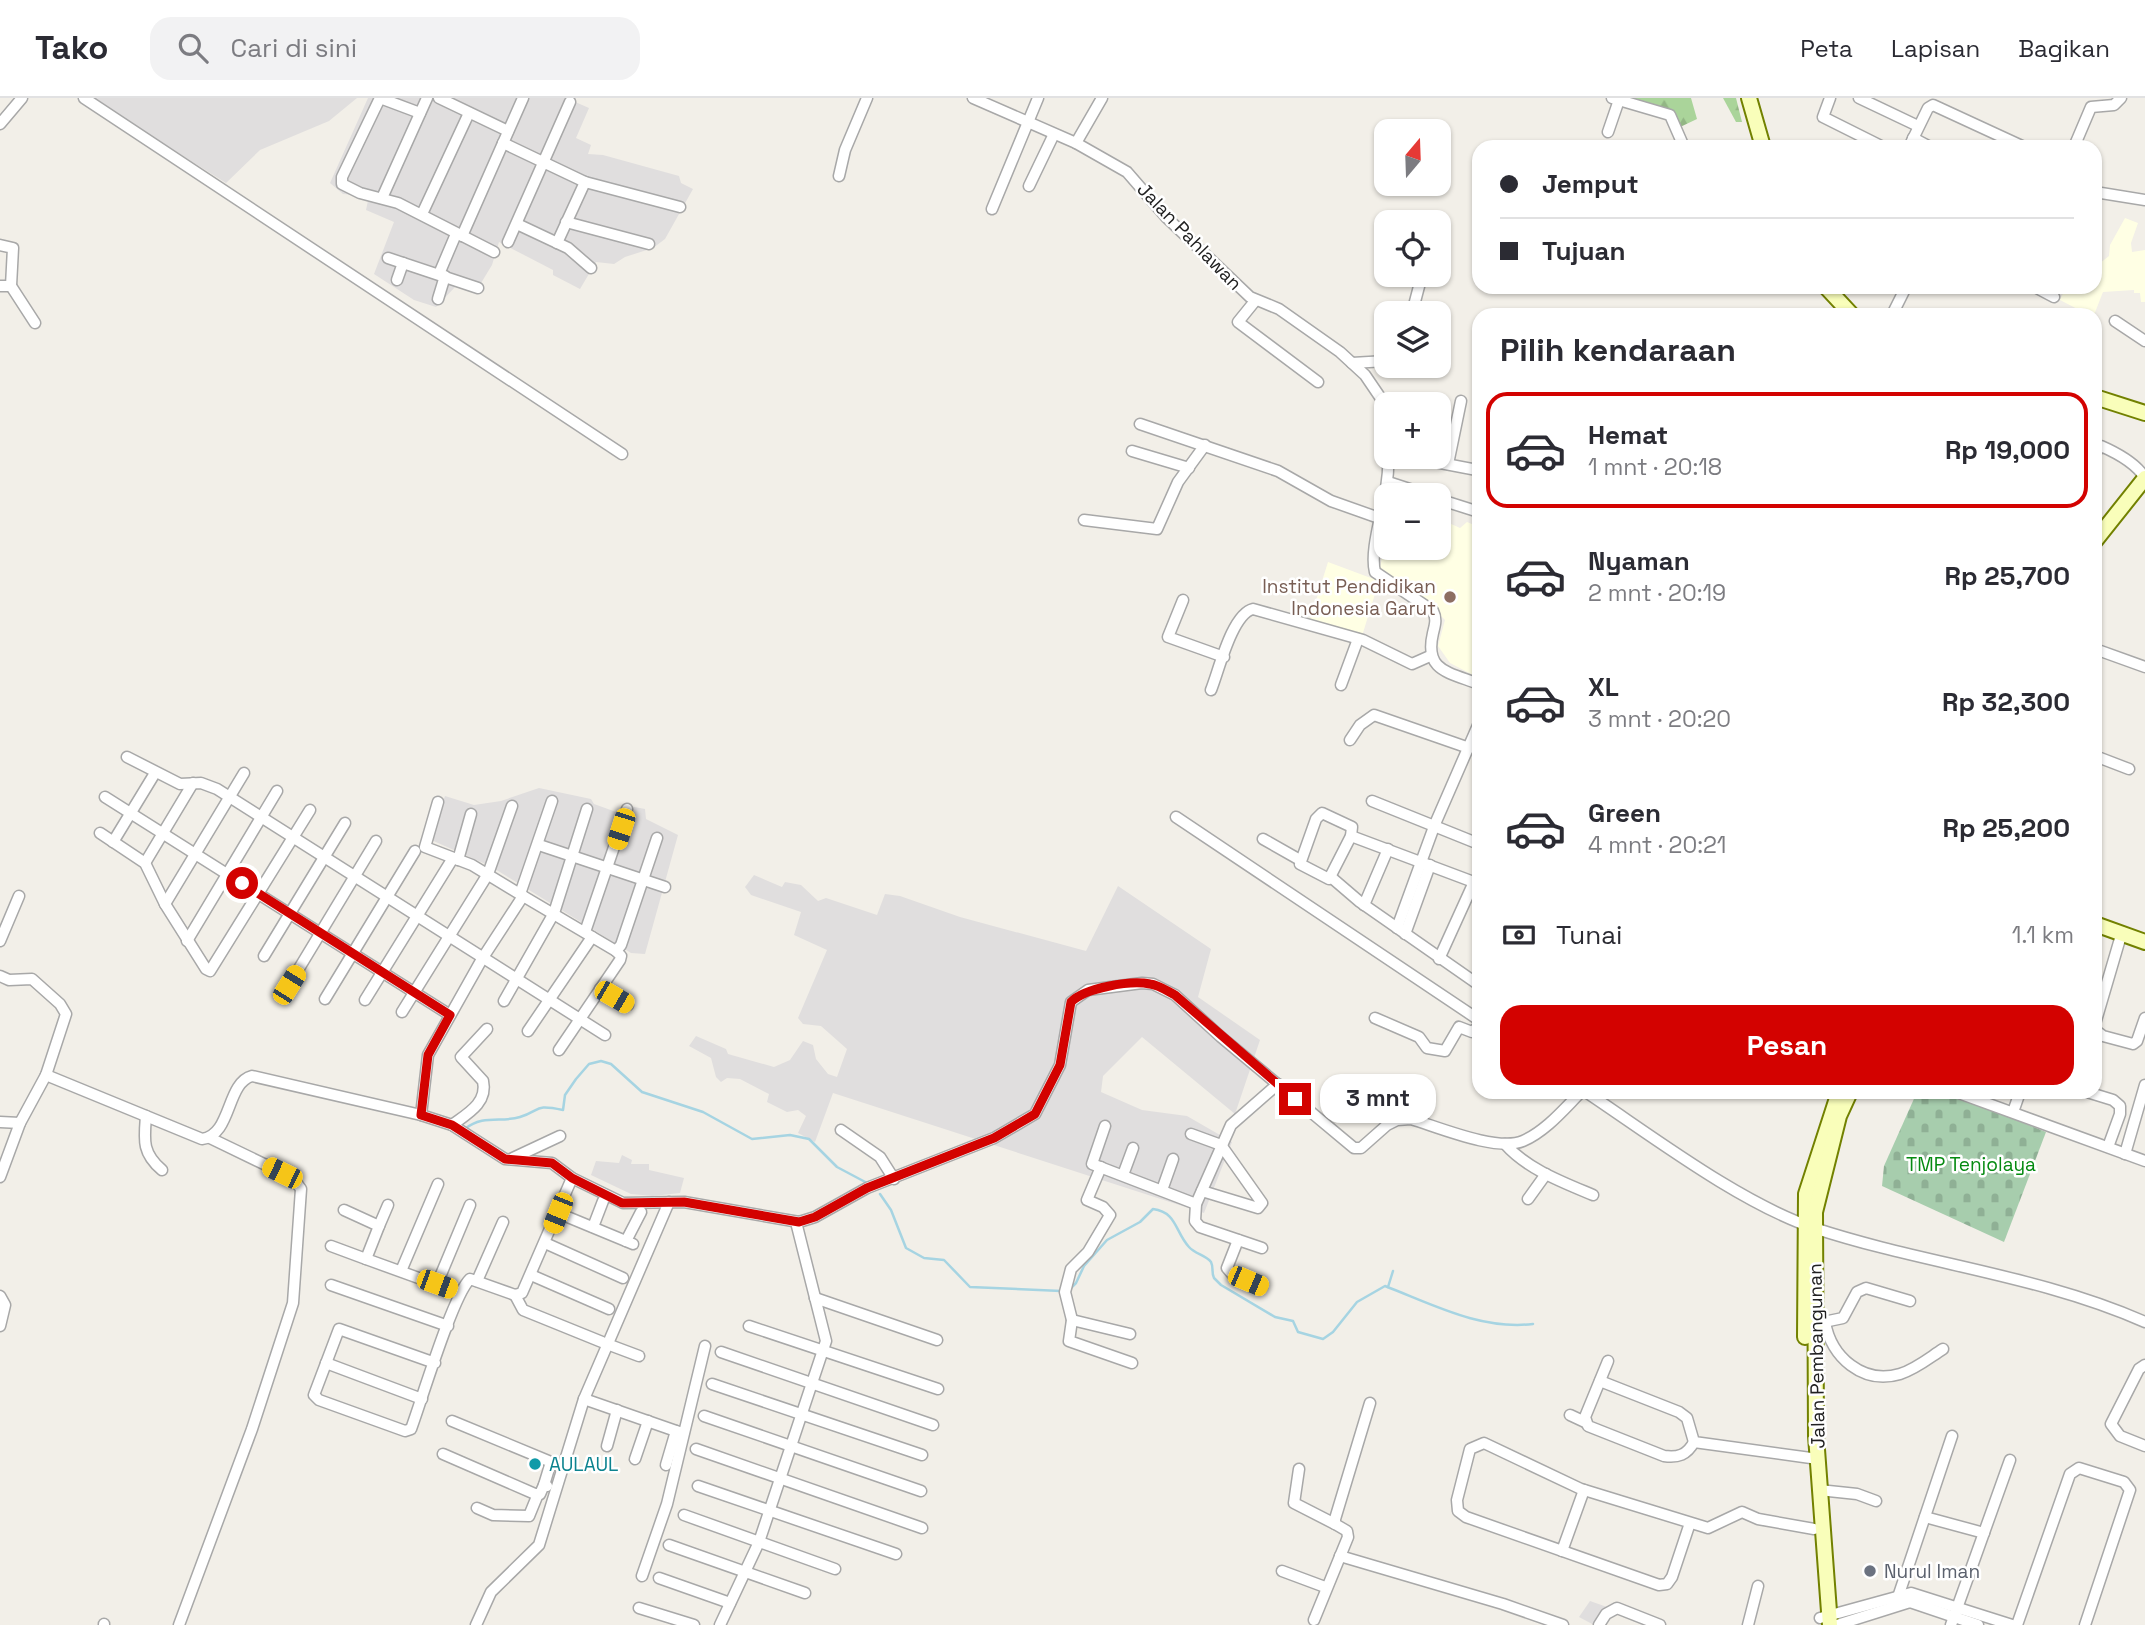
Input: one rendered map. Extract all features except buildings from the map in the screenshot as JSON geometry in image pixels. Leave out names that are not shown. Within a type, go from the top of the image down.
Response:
[{"type":"main road","points":[[1749,98],[1761,140]]},
{"type":"main road","points":[[1832,294],[1846,308]]},
{"type":"main road","points":[[2102,399],[2144,414]]},
{"type":"main road","points":[[2102,519],[2144,474]]},
{"type":"main road","points":[[2102,531],[2144,474]]},
{"type":"main road","points":[[2102,926],[2145,942]]},
{"type":"main road","name":"Jalan Pembangunan","points":[[1828,1622],[1819,1490],[1813,1459],[1820,1323],[1806,1194],[1837,1099]]},
{"type":"main road","name":"Jalan Pembangunan","points":[[1828,1622],[1814,1529],[1810,1226],[1839,1116],[1847,1099]]},
{"type":"street","points":[[0,124],[22,98]]},
{"type":"street","points":[[84,98],[622,454]]},
{"type":"street","points":[[420,113],[380,98],[342,177],[345,187],[422,214],[494,252]]},
{"type":"street","points":[[382,198],[427,98]]},
{"type":"street","points":[[439,98],[508,131]]},
{"type":"street","points":[[438,299],[442,275],[523,98]]},
{"type":"street","points":[[839,176],[845,150],[867,98]]},
{"type":"street","name":"Jalan Pahlawan","points":[[973,98],[1076,143],[1127,172],[1166,217],[1255,301],[1279,309],[1302,323],[1352,363],[1376,392]]},
{"type":"street","points":[[992,209],[1038,98]]},
{"type":"street","points":[[1076,143],[1102,98]]},
{"type":"street","points":[[1830,98],[1823,117],[1869,140]]},
{"type":"street","points":[[1859,98],[1918,126]]},
{"type":"street","points":[[2077,140],[2091,107],[2114,106],[2121,98]]},
{"type":"street","points":[[1608,132],[1615,99],[1670,115],[1681,140]]},
{"type":"street","points":[[508,242],[570,102]]},
{"type":"street","points":[[1912,140],[1928,107],[1936,106],[2009,140]]},
{"type":"street","points":[[422,214],[469,113]]},
{"type":"street","points":[[1029,186],[1054,134]]},
{"type":"street","points":[[503,143],[585,182],[680,207]]},
{"type":"street","points":[[557,243],[585,182]]},
{"type":"street","points":[[2102,193],[2145,200]]},
{"type":"street","points":[[566,222],[649,244]]},
{"type":"street","points":[[517,224],[579,256],[590,268]]},
{"type":"street","points":[[0,245],[9,245],[14,251],[5,286],[35,323]]},
{"type":"street","points":[[388,258],[478,288]]},
{"type":"street","points":[[397,280],[403,263]]},
{"type":"street","points":[[2048,294],[2054,297]]},
{"type":"street","points":[[1255,301],[1238,322],[1318,382]]},
{"type":"street","points":[[2115,321],[2145,341]]},
{"type":"street","points":[[1352,363],[1374,362]]},
{"type":"street","points":[[1451,449],[1461,401]]},
{"type":"street","points":[[1140,424],[1278,471],[1331,501],[1374,516]]},
{"type":"street","points":[[1084,520],[1157,529],[1178,482],[1205,445]]},
{"type":"street","points":[[2102,450],[2144,474]]},
{"type":"street","points":[[1132,451],[1189,468]]},
{"type":"street","points":[[1451,465],[1472,469]]},
{"type":"street","points":[[1388,469],[1388,482],[1391,483]]},
{"type":"street","points":[[1451,503],[1472,510]]},
{"type":"street","points":[[1374,553],[1372,562],[1375,572],[1433,611],[1436,619],[1430,656]]},
{"type":"street","points":[[1183,600],[1168,638],[1224,657]]},
{"type":"street","points":[[1211,690],[1232,630],[1248,610],[1253,609],[1358,639],[1412,664],[1430,656]]},
{"type":"street","points":[[1340,685],[1358,639]]},
{"type":"street","points":[[2102,652],[2145,667]]},
{"type":"street","points":[[1430,656],[1445,670],[1472,681]]},
{"type":"street","points":[[1350,740],[1360,725],[1374,715],[1469,748]]},
{"type":"street","points":[[1401,931],[1426,864],[1435,824],[1472,740]]},
{"type":"street","points":[[127,757],[180,784],[206,784],[228,796],[259,819],[605,1035]]},
{"type":"street","points":[[2102,759],[2129,769]]},
{"type":"street","points":[[113,842],[155,773]]},
{"type":"street","points":[[165,904],[244,773]]},
{"type":"street","points":[[145,863],[193,783]]},
{"type":"street","points":[[187,941],[225,873],[277,791]]},
{"type":"street","points":[[105,797],[450,1015]]},
{"type":"street","points":[[421,1115],[428,1055],[522,895],[552,801]]},
{"type":"street","points":[[1372,801],[1472,841]]},
{"type":"street","points":[[438,802],[424,845],[488,874],[621,956],[559,1051]]},
{"type":"street","points":[[402,1012],[488,874],[512,806]]},
{"type":"street","points":[[503,1001],[554,913],[587,809]]},
{"type":"street","points":[[528,1031],[588,934],[627,809]]},
{"type":"street","points":[[100,833],[145,863],[187,941],[206,970],[213,970],[310,810]]},
{"type":"street","points":[[1300,860],[1316,819],[1322,813],[1350,825],[1351,836],[1332,878]]},
{"type":"street","points":[[365,1000],[456,859],[471,814]]},
{"type":"street","points":[[1176,817],[1472,1015]]},
{"type":"street","points":[[264,956],[345,823]]},
{"type":"street","points":[[1351,836],[1472,881]]},
{"type":"street","points":[[615,951],[621,944],[657,838]]},
{"type":"street","points":[[1263,839],[1300,860],[1303,867],[1324,878],[1332,878],[1364,905],[1439,959],[1472,978]]},
{"type":"street","points":[[289,985],[376,841]]},
{"type":"street","points":[[538,845],[665,887]]},
{"type":"street","points":[[1364,905],[1388,849]]},
{"type":"street","points":[[325,999],[415,851]]},
{"type":"street","points":[[1439,959],[1472,891]]},
{"type":"street","points":[[0,941],[19,896]]},
{"type":"street","points":[[2102,1000],[2122,932]]},
{"type":"street","points":[[0,976],[9,980],[32,979],[60,1004],[66,1014],[46,1075],[20,1123],[0,1177]]},
{"type":"street","points":[[46,1075],[202,1139],[210,1138],[216,1133],[242,1083],[252,1076],[421,1115],[452,1125],[510,1160],[552,1163],[572,1178],[622,1203],[668,1202],[796,1222],[815,1217],[838,1202],[994,1138],[1035,1114],[1060,1065],[1071,1002],[1088,990],[1142,983],[1153,984],[1175,995],[1345,1144],[1354,1148],[1361,1148],[1397,1120],[1411,1119],[1505,1144],[1524,1141],[1576,1099]]},
{"type":"street","points":[[600,989],[628,1005]]},
{"type":"street","points":[[1375,1018],[1419,1037],[1427,1048],[1445,1051],[1459,1027],[1472,1032]]},
{"type":"street","points":[[2102,1033],[2134,1044],[2145,1018]]},
{"type":"street","points":[[452,1125],[478,1105],[483,1094],[483,1081],[461,1056],[487,1028]]},
{"type":"street","points":[[1262,1248],[1196,1225],[1196,1204],[1231,1125],[1278,1084]]},
{"type":"street","points":[[2125,1154],[2145,1085]]},
{"type":"street","points":[[2102,1097],[2120,1106],[2120,1114],[2108,1147]]},
{"type":"street","points":[[1595,1099],[1738,1190],[1810,1226],[1914,1255],[2049,1287],[2145,1322]]},
{"type":"street","points":[[1976,1099],[2145,1161]]},
{"type":"street","points":[[2013,1112],[2018,1099]]},
{"type":"street","points":[[146,1115],[143,1145],[150,1160],[162,1170]]},
{"type":"street","points":[[0,1122],[20,1123]]},
{"type":"street","points":[[1105,1126],[1092,1164],[1196,1204]]},
{"type":"street","points":[[841,1130],[880,1157],[894,1179]]},
{"type":"street","points":[[1191,1134],[1221,1145],[1257,1194],[1261,1207],[1202,1191]]},
{"type":"street","points":[[510,1160],[560,1136]]},
{"type":"street","points":[[179,1625],[252,1429],[293,1303],[301,1189],[293,1178],[210,1138]]},
{"type":"street","points":[[1505,1144],[1515,1155],[1546,1174],[1592,1195]]},
{"type":"street","points":[[1123,1175],[1133,1148]]},
{"type":"street","points":[[1162,1190],[1174,1159]]},
{"type":"street","points":[[1101,1167],[1087,1200],[1102,1207],[1110,1215],[1088,1252],[1071,1269],[1065,1292],[1072,1320],[1069,1341],[1132,1363]]},
{"type":"street","points":[[1528,1199],[1546,1174]]},
{"type":"street","points":[[435,1363],[340,1329],[314,1391],[319,1400],[405,1431],[411,1429],[435,1363],[460,1293],[470,1279],[515,1294],[522,1293],[572,1178]]},
{"type":"street","points":[[401,1271],[438,1184]]},
{"type":"street","points":[[593,1227],[603,1201]]},
{"type":"street","points":[[477,1508],[493,1515],[529,1516],[545,1489],[584,1399],[604,1343],[668,1202]]},
{"type":"street","points":[[366,1259],[388,1205]]},
{"type":"street","points":[[437,1284],[470,1205]]},
{"type":"street","points":[[344,1210],[379,1226]]},
{"type":"street","points":[[558,1213],[630,1242],[641,1212]]},
{"type":"street","points":[[477,1281],[503,1222]]},
{"type":"street","points":[[720,1625],[747,1574],[759,1542],[826,1341],[796,1222]]},
{"type":"street","points":[[1238,1240],[1227,1268],[1233,1275],[1262,1287]]},
{"type":"street","points":[[545,1243],[623,1278]]},
{"type":"street","points":[[331,1246],[460,1293]]},
{"type":"street","points":[[1914,1255],[1934,1264],[1998,1278]]},
{"type":"street","points":[[531,1275],[609,1309]]},
{"type":"street","points":[[331,1285],[448,1326]]},
{"type":"street","points":[[1910,1301],[1866,1288],[1857,1292],[1843,1318],[1820,1323],[1838,1356],[1864,1372],[1891,1376],[1904,1373],[1942,1349]]},
{"type":"street","points":[[515,1294],[523,1310],[639,1356]]},
{"type":"street","points":[[0,1296],[5,1305],[0,1326]]},
{"type":"street","points":[[815,1298],[937,1340]]},
{"type":"street","points":[[1072,1320],[1130,1334]]},
{"type":"street","points":[[749,1326],[938,1390]]},
{"type":"street","points":[[642,1576],[667,1504],[680,1432],[705,1346]]},
{"type":"street","points":[[721,1352],[933,1425]]},
{"type":"street","points":[[1585,1422],[1608,1361]]},
{"type":"street","points":[[326,1363],[422,1399]]},
{"type":"street","points":[[2144,1444],[2120,1436],[2112,1424],[2139,1369],[2145,1365]]},
{"type":"street","points":[[1570,1415],[1601,1432],[1664,1456],[1675,1458],[1689,1451],[1694,1443],[1687,1418],[1679,1412],[1600,1381]]},
{"type":"street","points":[[712,1384],[922,1455]]},
{"type":"street","points":[[584,1399],[680,1432]]},
{"type":"street","points":[[1335,1524],[1370,1403]]},
{"type":"street","points":[[607,1446],[617,1410]]},
{"type":"street","points":[[704,1416],[921,1491]]},
{"type":"street","points":[[452,1421],[551,1462],[538,1545],[491,1592],[476,1625]]},
{"type":"street","points":[[635,1459],[648,1421]]},
{"type":"street","points":[[666,1465],[680,1432]]},
{"type":"street","points":[[1899,1594],[1952,1436]]},
{"type":"street","points":[[1690,1523],[1672,1577],[1667,1584],[1659,1585],[1466,1517],[1458,1511],[1457,1500],[1462,1471],[1470,1449],[1485,1443],[1584,1490],[1690,1523],[1713,1528],[1730,1516],[1742,1512],[1758,1520],[1814,1529]]},
{"type":"street","points":[[1694,1443],[1813,1459]]},
{"type":"street","points":[[696,1449],[922,1528]]},
{"type":"street","points":[[443,1454],[545,1489]]},
{"type":"street","points":[[1954,1617],[2010,1460]]},
{"type":"street","points":[[1859,1614],[1899,1594],[1922,1594],[1954,1617],[2015,1625],[2070,1474],[2079,1468],[2124,1482],[2130,1490],[2085,1625]]},
{"type":"street","points":[[1298,1469],[1294,1503],[1348,1533],[1314,1620]]},
{"type":"street","points":[[698,1486],[897,1554]]},
{"type":"street","points":[[1562,1551],[1584,1490]]},
{"type":"street","points":[[1819,1490],[1857,1494],[1876,1501]]},
{"type":"street","points":[[684,1515],[835,1569]]},
{"type":"street","points":[[1925,1517],[1984,1533]]},
{"type":"street","points":[[669,1545],[805,1593]]},
{"type":"street","points":[[1340,1556],[1503,1604],[1563,1625]]},
{"type":"street","points":[[1282,1571],[1325,1587]]},
{"type":"street","points":[[659,1578],[730,1603]]},
{"type":"street","points":[[1748,1625],[1758,1586]]},
{"type":"street","points":[[1828,1622],[1910,1602],[1978,1625]]},
{"type":"street","points":[[639,1608],[694,1625]]},
{"type":"street","points":[[1599,1625],[1605,1614],[1617,1608],[1642,1622],[1660,1625]]},
{"type":"shaded area","points":[[91,98],[357,98],[329,121],[260,150],[226,183]]},
{"type":"shaded area","points":[[368,98],[566,98],[589,108],[576,138],[591,145],[588,154],[603,155],[679,176],[681,183],[693,189],[665,239],[653,248],[625,257],[614,264],[596,262],[580,289],[553,275],[553,270],[499,242],[492,265],[478,288],[457,285],[436,307],[414,300],[374,274],[394,222],[366,210],[369,196],[343,194],[330,183]]},
{"type":"shaded area","points":[[2125,218],[2138,223],[2131,243],[2132,252],[2145,250],[2145,302],[2141,302],[2140,293],[2134,293],[2134,290],[2103,292],[2097,308],[2075,308],[2060,300],[2063,294],[2102,294],[2102,261],[2109,256],[2110,245]]},
{"type":"shaded area","name":"Institut Pendidikan Indonesia Garut","points":[[1467,522],[1472,524],[1472,674],[1450,663],[1438,646],[1445,620],[1428,603],[1380,567],[1382,560],[1451,560],[1451,524],[1460,528]]},
{"type":"shaded area","points":[[1328,562],[1379,581],[1362,636],[1309,623]]},
{"type":"shaded area","points":[[539,788],[591,799],[594,804],[619,813],[624,805],[645,809],[646,819],[678,835],[645,954],[631,953],[490,866],[429,839],[445,796],[474,805],[501,801]]},
{"type":"shaded area","points":[[754,875],[782,887],[785,882],[801,885],[818,901],[826,898],[877,915],[885,894],[900,896],[960,917],[1086,951],[1118,886],[1211,949],[1198,997],[1260,1040],[1235,1114],[1142,1037],[1103,1076],[1101,1092],[1142,1110],[1187,1116],[1232,1142],[1204,1213],[833,1093],[815,1142],[798,1133],[806,1116],[798,1110],[787,1112],[767,1102],[769,1094],[740,1079],[727,1078],[721,1082],[716,1077],[711,1058],[689,1046],[696,1036],[726,1049],[728,1054],[774,1067],[790,1060],[803,1041],[813,1045],[816,1059],[828,1074],[837,1077],[847,1049],[821,1026],[803,1024],[798,1018],[827,950],[794,935],[801,912],[751,895],[745,887]]},
{"type":"shaded area","points":[[622,1155],[632,1160],[631,1164],[649,1164],[649,1170],[684,1178],[680,1193],[653,1196],[631,1194],[591,1175],[596,1161],[619,1163]]},
{"type":"shaded area","points":[[1590,1601],[1607,1607],[1594,1625],[1579,1617]]},
{"type":"green space","points":[[1627,98],[1691,98],[1697,119],[1678,128],[1669,112]]},
{"type":"green space","points":[[1723,98],[1736,98],[1742,122],[1736,122]]},
{"type":"green space","name":"TMP Tenjolaya","points":[[1914,1099],[1964,1099],[2046,1132],[2004,1242],[1882,1186],[1884,1166]]},
{"type":"waterway","points":[[465,1129],[486,1120],[513,1119],[542,1108],[563,1110],[565,1095],[576,1079],[589,1064],[601,1061],[611,1064],[642,1092],[703,1112],[752,1139],[790,1135],[809,1139],[837,1167],[869,1184]]},
{"type":"waterway","points":[[880,1194],[891,1210],[906,1248],[924,1258],[944,1260],[970,1287],[1061,1291]]},
{"type":"waterway","points":[[1068,1291],[1076,1283],[1084,1266],[1107,1240],[1140,1222],[1153,1209],[1167,1214],[1189,1247],[1211,1262],[1214,1278],[1221,1285],[1275,1317],[1293,1321],[1298,1332],[1323,1339],[1333,1332],[1357,1302],[1385,1286],[1476,1320],[1513,1325],[1533,1324]]},
{"type":"waterway","points":[[1388,1287],[1393,1271]]},
{"type":"place","name":"Institut Pendidikan Indonesia Garut","points":[[1450,597]]},
{"type":"place","name":"AULAUL","points":[[535,1464]]},
{"type":"place","name":"Nurul Iman","points":[[1870,1571]]},
{"type":"route","points":[[242,883],[450,1015],[428,1055],[421,1115],[452,1125],[505,1159],[552,1163],[572,1178],[622,1203],[635,1205],[684,1202],[799,1222],[815,1217],[867,1188],[906,1175],[994,1138],[1035,1114],[1060,1065],[1066,1046],[1065,1028],[1071,1002],[1088,990],[1142,983],[1153,984],[1175,995],[1295,1099]]}]
